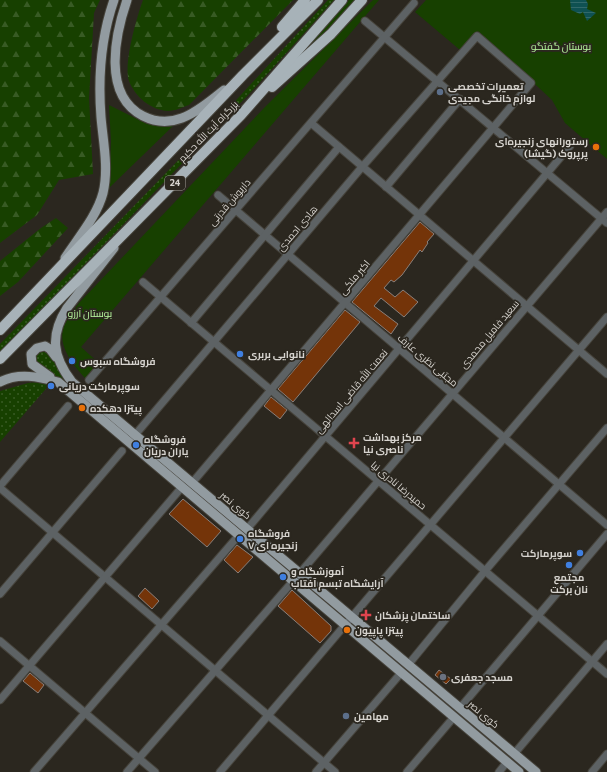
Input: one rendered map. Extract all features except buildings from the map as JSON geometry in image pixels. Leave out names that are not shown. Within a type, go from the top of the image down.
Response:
[{"type":"highway","points":[[243,75],[306,0]]},
{"type":"highway","name":"بزرگراه آیت الله حکیم","points":[[0,330],[243,75],[318,0]]},
{"type":"highway","name":"بزرگراه آیت الله حکیم","points":[[0,359],[124,236],[241,115],[342,0]]},
{"type":"highway","points":[[241,115],[331,34],[362,0]]},
{"type":"main road","points":[[53,276],[88,222],[103,193],[106,164],[100,90],[102,49],[114,0]]},
{"type":"main road","points":[[127,0],[122,14],[117,44],[116,80],[119,90],[125,99],[141,115],[151,120],[162,122],[180,119],[198,110],[243,75]]},
{"type":"main road","name":"کوی نصر","points":[[124,236],[62,316],[55,336],[54,344],[62,368],[72,382],[536,772]]},
{"type":"main road","points":[[62,368],[48,347],[41,346],[31,354],[32,364],[58,382],[519,772]]},
{"type":"main road","points":[[0,382],[14,377],[26,376],[39,377],[58,382]]},
{"type":"street","name":"داریوش قدرتی","points":[[89,380],[414,4]]},
{"type":"street","points":[[365,21],[604,221]]},
{"type":"street","name":"هادی احمدی","points":[[135,436],[362,167],[477,36],[531,83]]},
{"type":"street","name":"اکبر ملکی","points":[[192,483],[531,83]]},
{"type":"street","points":[[386,187],[460,99]]},
{"type":"street","points":[[311,123],[607,374]]},
{"type":"street","name":"نعمت الله قاضی اسدالهی","points":[[247,529],[548,174],[570,146]]},
{"type":"street","points":[[191,323],[339,147]]},
{"type":"street","name":"مجتبی نظری عارف","points":[[218,195],[607,525]]},
{"type":"street","name":"سعید فامیل محمدی","points":[[127,772],[292,580],[300,573],[526,306],[604,221],[607,212]]},
{"type":"street","name":"حمیدرضا نادری نیا","points":[[143,282],[607,674]]},
{"type":"street","points":[[220,772],[346,626],[607,317]]},
{"type":"street","points":[[68,406],[0,487],[52,533],[335,772]]},
{"type":"street","points":[[408,664],[485,570],[607,428]]},
{"type":"street","points":[[0,594],[122,451]]},
{"type":"street","points":[[0,700],[182,487]]},
{"type":"street","points":[[460,708],[607,534]]},
{"type":"street","points":[[34,772],[239,535]]},
{"type":"street","points":[[0,641],[155,772]]},
{"type":"street","points":[[514,754],[607,644]]},
{"type":"street","points":[[316,772],[401,672]]},
{"type":"street","points":[[407,772],[454,717]]},
{"type":"street","points":[[592,772],[607,754]]},
{"type":"street","points":[[499,772],[507,762]]},
{"type":"green space","points":[[0,0],[100,0],[94,13],[89,98],[93,174],[59,180],[37,215],[0,243]]},
{"type":"green space","points":[[143,0],[293,0],[189,105],[176,110],[168,111],[156,108],[144,102],[135,92],[129,81],[129,53],[134,28]]},
{"type":"green space","points":[[328,0],[334,0],[251,92],[0,352],[0,344],[228,109]]},
{"type":"green space","points":[[349,0],[357,0],[329,31],[270,86]]},
{"type":"green space","name":"بوستان آرزو","points":[[373,0],[379,0],[81,347],[100,364],[86,379],[71,361],[62,339],[65,324],[79,303],[265,107]]},
{"type":"green space","name":"بوستان گفتگو","points":[[426,0],[607,0],[607,159],[565,123],[552,100],[478,31],[460,50],[415,12]]},
{"type":"green space","points":[[109,105],[147,124],[173,126],[109,188],[111,142]]},
{"type":"green space","points":[[56,218],[68,228],[18,282],[0,296],[0,261],[41,228]]},
{"type":"green space","points":[[43,350],[50,353],[71,386],[36,363],[35,356],[38,352]]},
{"type":"green space","points":[[39,382],[50,384],[0,442],[0,391],[28,383]]},
{"type":"water","points":[[570,0],[586,0],[588,4],[587,9],[596,13],[587,21],[583,12],[580,14],[571,10]]},
{"type":"place","name":"تعمیرات تخصصی لوازم خانگی مجیدی","points":[[440,92]]},
{"type":"place","name":"رستورانهای زنجیره‌ای پرپروک (گیشا)","points":[[596,147]]},
{"type":"place","name":"نانوایی بربری","points":[[240,354]]},
{"type":"place","name":"فروشگاه سبوس","points":[[72,361]]},
{"type":"place","name":"سوپرمارکت دریانی","points":[[51,386]]},
{"type":"place","name":"پیتزا دهکده","points":[[82,408]]},
{"type":"place","name":"مرکز بهداشت ناصری نیا","points":[[354,443]]},
{"type":"place","name":"فروشگاه یاران دریان","points":[[136,445]]},
{"type":"place","name":"فروشگاه زنجیره ای ۷","points":[[240,539]]},
{"type":"place","name":"سوپرمارکت","points":[[580,553]]},
{"type":"place","name":"مجتمع نان برکت","points":[[569,565]]},
{"type":"place","name":"آموزشگاه و آرایشگاه تبسم آفتاب","points":[[283,577]]},
{"type":"place","name":"ساختمان پزشکان","points":[[366,615]]},
{"type":"place","name":"پیتزا پاپیون","points":[[347,630]]},
{"type":"place","name":"مسجد جعفری","points":[[443,677]]},
{"type":"place","name":"مهامین","points":[[346,716]]}]
